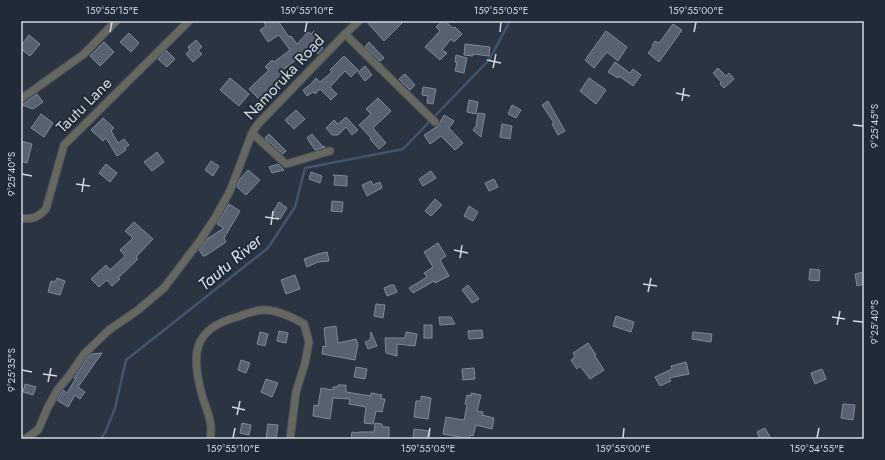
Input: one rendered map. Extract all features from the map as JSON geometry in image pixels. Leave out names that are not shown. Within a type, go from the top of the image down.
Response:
[{"type":"street","points":[[21,99],[84,54],[116,21]]},
{"type":"street","name":"Tautu Lane","points":[[21,218],[26,219],[39,216],[46,209],[64,145],[189,21]]},
{"type":"street","name":"Namoruka Road","points":[[25,439],[38,430],[48,407],[58,390],[84,354],[99,338],[138,310],[164,288],[199,242],[215,218],[230,191],[252,132],[261,120],[359,21]]},
{"type":"street","points":[[345,34],[435,122]]},
{"type":"street","points":[[252,132],[286,164],[330,151]]},
{"type":"street","points":[[210,439],[211,420],[202,395],[197,366],[196,353],[202,336],[213,326],[234,317],[264,310],[287,314],[304,324],[309,342],[305,363],[296,392],[290,439]]},
{"type":"building","points":[[263,21],[278,21],[289,37],[291,36],[297,44],[308,32],[311,34],[314,31],[323,39],[318,44],[323,48],[318,54],[311,48],[283,70],[290,77],[263,103],[249,89],[269,70],[265,67],[272,60],[274,62],[290,50],[279,35],[268,42],[260,30],[266,26]]},
{"type":"building","points":[[366,21],[404,21],[384,41]]},
{"type":"building","points":[[442,21],[445,21],[453,28],[455,27],[462,34],[454,42],[451,39],[442,50],[447,53],[440,60],[425,47],[440,31],[436,27]]},
{"type":"building","points":[[673,24],[682,30],[659,62],[648,53],[653,47],[652,46],[655,41],[659,43]]},
{"type":"building","points":[[606,31],[627,47],[618,61],[607,52],[594,68],[585,60]]},
{"type":"building","points":[[129,33],[139,43],[131,52],[120,42]]},
{"type":"building","points":[[29,35],[40,44],[30,56],[21,49],[21,46]]},
{"type":"building","points":[[196,40],[202,47],[198,50],[202,54],[193,62],[186,54],[190,50],[188,47]]},
{"type":"building","points":[[104,42],[114,52],[100,66],[90,56]]},
{"type":"building","points":[[369,42],[384,58],[380,61],[365,47]]},
{"type":"building","points":[[465,44],[490,47],[489,56],[473,54],[473,56],[464,55]]},
{"type":"building","points":[[166,50],[175,59],[167,67],[158,59]]},
{"type":"building","points":[[456,55],[467,58],[464,73],[455,71],[457,62],[455,62]]},
{"type":"building","points":[[344,56],[358,70],[351,77],[345,71],[330,87],[337,94],[331,100],[320,89],[315,94],[313,92],[307,96],[303,90],[316,78],[320,82],[332,72],[330,70]]},
{"type":"building","points":[[615,62],[630,73],[633,69],[641,75],[633,86],[619,76],[618,78],[608,72]]},
{"type":"building","points":[[365,66],[372,75],[365,81],[358,72]]},
{"type":"building","points":[[718,68],[726,76],[729,73],[734,79],[724,88],[713,73]]},
{"type":"building","points":[[405,74],[415,85],[410,90],[399,79]]},
{"type":"building","points":[[230,78],[249,94],[239,106],[220,90]]},
{"type":"building","points":[[589,78],[606,90],[596,104],[580,91]]},
{"type":"building","points":[[423,87],[436,89],[433,104],[427,103],[428,96],[422,95]]},
{"type":"building","points":[[37,94],[43,102],[33,109],[22,105]]},
{"type":"building","points":[[378,98],[391,111],[373,128],[386,143],[379,149],[359,125],[371,114],[366,109]]},
{"type":"building","points":[[469,100],[478,102],[476,114],[467,112]]},
{"type":"building","points":[[548,101],[565,131],[558,135],[552,124],[554,123],[542,105]]},
{"type":"building","points":[[512,105],[521,110],[516,118],[508,114]]},
{"type":"building","points":[[296,110],[305,119],[294,129],[285,120]]},
{"type":"building","points":[[478,113],[485,114],[481,137],[473,130],[476,126]]},
{"type":"building","points":[[41,114],[53,123],[44,137],[31,128]]},
{"type":"building","points":[[444,115],[454,121],[449,128],[463,143],[455,150],[441,136],[430,144],[424,135],[438,126]]},
{"type":"building","points":[[346,117],[358,130],[352,135],[346,127],[338,135],[332,135],[326,128],[334,120],[338,124]]},
{"type":"building","points":[[103,118],[114,128],[111,131],[118,143],[124,139],[129,145],[125,148],[126,150],[117,156],[106,138],[103,141],[91,130]]},
{"type":"building","points":[[502,124],[512,126],[510,139],[500,137]]},
{"type":"building","points":[[269,134],[286,151],[283,154],[265,138]]},
{"type":"building","points":[[312,134],[323,147],[325,147],[315,150],[307,138]]},
{"type":"building","points":[[21,141],[32,144],[27,163],[21,161]]},
{"type":"building","points":[[157,152],[164,162],[152,171],[144,162]]},
{"type":"building","points":[[211,161],[219,166],[213,176],[205,170]]},
{"type":"building","points":[[106,164],[117,173],[110,182],[99,173]]},
{"type":"building","points":[[278,164],[284,170],[272,173],[269,167]]},
{"type":"building","points":[[248,170],[260,180],[246,195],[237,187],[240,179]]},
{"type":"building","points":[[431,171],[436,178],[423,186],[419,179]]},
{"type":"building","points":[[311,172],[322,176],[320,183],[309,179]]},
{"type":"building","points":[[333,175],[347,176],[347,186],[334,185],[335,177]]},
{"type":"building","points":[[494,179],[498,187],[489,191],[485,183]]},
{"type":"building","points":[[371,181],[373,185],[380,182],[382,188],[367,196],[362,185]]},
{"type":"building","points":[[435,199],[442,205],[431,216],[425,211]]},
{"type":"building","points":[[332,201],[343,202],[342,212],[331,211]]},
{"type":"building","points":[[279,202],[287,208],[280,219],[272,214]]},
{"type":"building","points":[[229,204],[240,211],[224,238],[226,242],[203,256],[199,250],[207,239],[224,228],[217,224]]},
{"type":"building","points":[[469,206],[478,212],[473,221],[464,216]]},
{"type":"building","points":[[134,222],[153,239],[136,257],[138,259],[118,278],[120,279],[112,286],[107,280],[99,287],[91,279],[106,265],[110,270],[125,256],[120,250],[133,238],[125,231]]},
{"type":"building","points":[[438,243],[446,256],[440,260],[449,276],[435,283],[434,281],[413,293],[409,288],[427,277],[424,273],[433,267],[424,252]]},
{"type":"building","points":[[327,252],[329,261],[318,262],[307,267],[304,259]]},
{"type":"building","points":[[810,269],[820,270],[819,281],[809,280]]},
{"type":"building","points":[[864,272],[864,284],[857,286],[855,274]]},
{"type":"building","points":[[295,275],[300,289],[286,294],[281,280]]},
{"type":"building","points":[[57,278],[65,281],[60,295],[48,292],[51,281],[55,282]]},
{"type":"building","points":[[394,285],[397,292],[387,296],[384,288]]},
{"type":"building","points":[[468,285],[479,299],[472,303],[462,290]]},
{"type":"building","points":[[376,304],[385,305],[383,318],[374,316]]},
{"type":"building","points":[[616,316],[634,322],[631,332],[613,326]]},
{"type":"building","points":[[439,317],[451,317],[455,324],[440,325]]},
{"type":"building","points":[[424,325],[432,325],[432,338],[424,338]]},
{"type":"building","points":[[336,326],[338,343],[356,339],[358,344],[355,360],[322,354],[323,346],[326,347],[324,328]]},
{"type":"building","points":[[482,330],[483,338],[469,339],[468,331]]},
{"type":"building","points":[[279,331],[288,333],[286,343],[277,341]]},
{"type":"building","points":[[260,332],[268,334],[265,346],[257,344]]},
{"type":"building","points":[[371,332],[377,346],[368,349],[365,342],[370,340]]},
{"type":"building","points":[[406,332],[417,334],[415,346],[397,344],[397,356],[386,353],[385,338],[405,338]]},
{"type":"building","points":[[693,332],[712,334],[711,342],[692,339]]},
{"type":"building","points":[[588,343],[604,370],[590,379],[580,366],[577,369],[571,360],[575,357],[573,353]]},
{"type":"building","points":[[102,353],[78,387],[85,392],[80,399],[75,395],[68,407],[57,400],[63,390],[67,393],[76,378],[74,378],[88,357],[92,354]]},
{"type":"building","points":[[241,360],[250,363],[246,373],[238,370]]},
{"type":"building","points":[[686,362],[689,374],[669,378],[671,381],[660,386],[655,377],[672,369],[671,366]]},
{"type":"building","points":[[356,367],[367,369],[365,379],[354,377]]},
{"type":"building","points":[[474,368],[475,379],[463,380],[462,369]]},
{"type":"building","points":[[822,369],[826,379],[815,384],[811,373]]},
{"type":"building","points":[[266,379],[278,383],[272,397],[261,392]]},
{"type":"building","points":[[25,384],[36,387],[33,395],[23,392]]},
{"type":"building","points":[[338,385],[346,385],[346,392],[371,396],[371,393],[382,395],[381,399],[385,399],[382,412],[376,411],[373,424],[364,423],[366,407],[349,404],[350,399],[333,398],[330,419],[313,416],[314,405],[318,406],[321,388],[333,390],[333,387],[338,387]]},
{"type":"building","points":[[471,393],[481,395],[477,411],[483,412],[482,415],[494,418],[492,429],[476,425],[473,436],[470,435],[469,439],[459,439],[460,437],[443,434],[446,417],[464,420],[467,395],[471,396]]},
{"type":"building","points":[[421,396],[431,398],[428,419],[414,417],[416,401],[421,401]]},
{"type":"building","points":[[843,404],[855,405],[853,420],[841,418]]},
{"type":"building","points":[[242,423],[251,425],[249,435],[240,433]]},
{"type":"building","points":[[375,423],[382,424],[382,427],[389,427],[389,439],[351,439],[352,432],[374,432]]},
{"type":"building","points":[[268,424],[278,425],[276,439],[266,439]]},
{"type":"building","points":[[765,428],[771,439],[760,439],[757,432]]},
{"type":"building","points":[[414,429],[430,431],[429,439],[413,439]]},
{"type":"waterway","name":"Tautu River","points":[[100,439],[105,433],[115,408],[126,360],[268,248],[295,207],[305,168],[403,149],[489,60],[510,21]]}]
